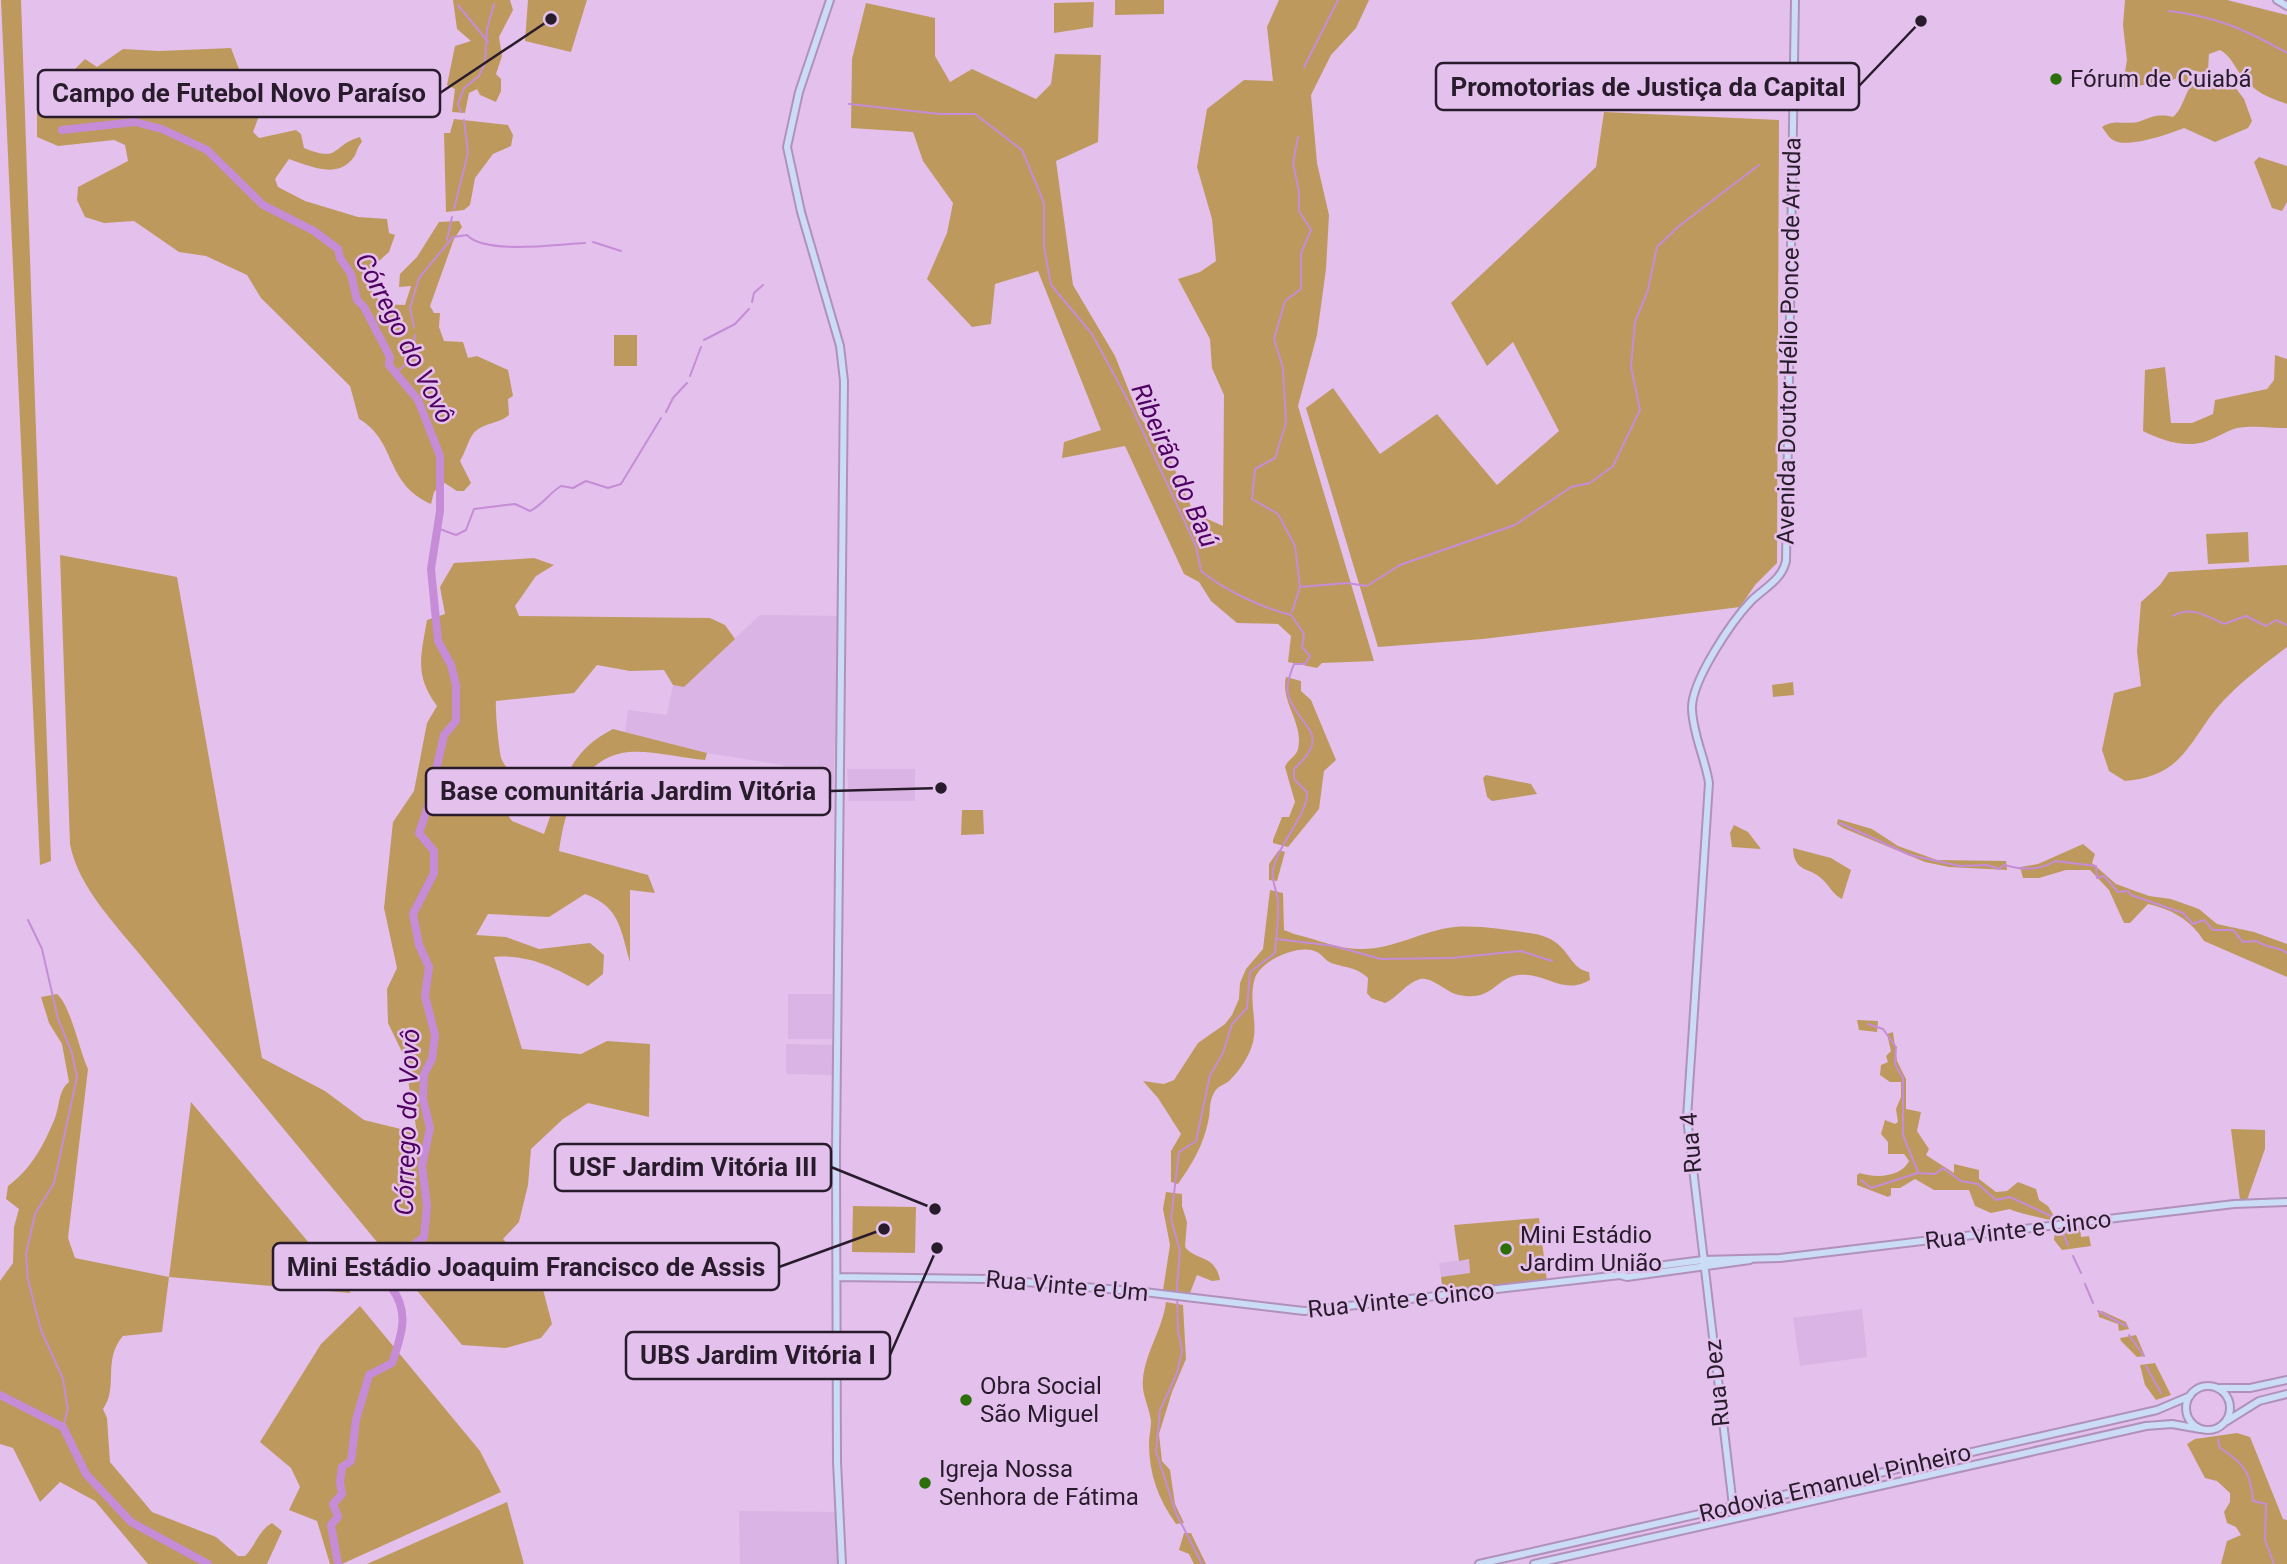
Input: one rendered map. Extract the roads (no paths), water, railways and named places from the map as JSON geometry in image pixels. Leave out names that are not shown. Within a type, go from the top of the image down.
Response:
[{"type":"main road","points":[[830,0],[799,92],[787,148],[801,212],[839,346],[844,381],[842,740],[836,910],[840,978],[836,1153],[837,1462],[842,1564]]},
{"type":"main road","name":"Avenida Doutor Hélio Ponce de Arruda","points":[[1692,1026],[1709,783],[1696,733],[1692,698],[1731,626],[1752,600],[1783,572],[1787,555],[1795,0]]},
{"type":"main road","points":[[2277,0],[2287,6]]},
{"type":"main road","name":"Rua 4","points":[[1692,1026],[1687,1118],[1704,1263]]},
{"type":"main road","name":"Rua Vinte e Cinco","points":[[1183,1296],[1304,1311],[1620,1275],[1627,1277],[1704,1263],[1750,1260],[2234,1204],[2287,1202]]},
{"type":"main road","name":"Rua Dez","points":[[1704,1263],[1733,1506]]},
{"type":"main road","name":"Rua Vinte e Um","points":[[837,1278],[988,1279],[1183,1296]]},
{"type":"main road","points":[[2287,1380],[2250,1388],[2204,1387],[2190,1396],[2187,1414],[2200,1429],[2214,1430],[2259,1401],[2287,1394]]},
{"type":"main road","points":[[2212,1387],[2222,1391],[2228,1400],[2229,1415],[2225,1422]]},
{"type":"main road","name":"Rodovia Emanuel Pinheiro","points":[[1479,1564],[2157,1410],[2190,1396]]},
{"type":"main road","name":"Rodovia Emanuel Pinheiro","points":[[1534,1564],[2146,1426],[2172,1424],[2200,1429]]},
{"type":"waterway","points":[[1304,67],[1338,0]]},
{"type":"waterway","points":[[461,112],[458,104],[464,88],[479,76],[485,63],[487,29],[494,4]]},
{"type":"waterway","points":[[458,5],[488,42]]},
{"type":"waterway","points":[[2169,11],[2201,16],[2230,25],[2287,53]]},
{"type":"waterway","name":"Ribeirão do Baú","points":[[849,104],[940,114],[975,114],[1022,150],[1044,203],[1044,247],[1051,285],[1092,334],[1131,406],[1196,546],[1201,571],[1244,598],[1291,615],[1304,634],[1302,647],[1310,656],[1305,664],[1294,664],[1288,685],[1294,708],[1313,739],[1306,757],[1294,769],[1294,779],[1307,792],[1306,801],[1280,851],[1273,871],[1278,899],[1275,953],[1250,972],[1247,1008],[1232,1024],[1223,1053],[1210,1075],[1196,1141],[1179,1152],[1171,1219],[1180,1251],[1177,1286],[1178,1331],[1182,1350],[1177,1373],[1160,1410],[1156,1452],[1176,1513],[1202,1564]]},
{"type":"waterway","points":[[454,209],[468,153],[464,120]]},
{"type":"waterway","name":"Córrego do Vovô","points":[[62,130],[135,122],[162,129],[207,150],[263,205],[314,231],[338,249],[340,258],[351,274],[357,300],[364,307],[390,357],[389,365],[418,400],[440,456],[440,511],[431,569],[438,641],[451,665],[456,685],[456,721],[444,735],[419,833],[434,851],[434,873],[413,914],[419,945],[429,967],[425,996],[435,1035],[432,1059],[424,1074],[423,1099],[430,1128],[422,1166],[427,1206],[424,1237],[398,1257],[391,1287],[401,1305],[402,1314],[396,1352],[392,1363],[369,1375],[356,1420],[351,1461],[342,1467],[342,1494],[333,1504],[338,1517],[331,1525],[338,1564]]},
{"type":"waterway","points":[[1292,612],[1300,587],[1295,546],[1278,514],[1252,499],[1255,469],[1275,458],[1286,423],[1283,368],[1274,339],[1285,301],[1301,289],[1301,253],[1311,230],[1299,211],[1299,192],[1293,163],[1298,137]]},
{"type":"waterway","points":[[1300,587],[1347,583],[1367,586],[1400,565],[1515,525],[1571,487],[1590,483],[1613,466],[1640,410],[1631,367],[1635,322],[1648,290],[1657,247],[1679,226],[1759,165]]},
{"type":"waterway","points":[[447,240],[452,217]]},
{"type":"waterway","points":[[414,327],[410,308],[419,278],[453,237],[467,235],[476,241],[505,247],[585,243]]},
{"type":"waterway","points":[[593,242],[621,251]]},
{"type":"waterway","points":[[752,302],[754,293],[763,285]]},
{"type":"waterway","points":[[704,340],[735,324],[749,309]]},
{"type":"waterway","points":[[396,372],[411,361],[415,335]]},
{"type":"waterway","points":[[690,376],[701,347]]},
{"type":"waterway","points":[[666,412],[673,398],[687,383]]},
{"type":"waterway","points":[[437,528],[456,535],[466,530],[474,509],[515,504],[530,511],[561,486],[573,488],[586,481],[608,488],[621,484],[661,418]]},
{"type":"waterway","points":[[2173,616],[2186,611],[2205,615],[2224,624],[2246,616],[2266,626],[2276,620],[2287,625]]},
{"type":"waterway","points":[[1840,823],[1910,855],[1960,866],[1987,865],[1999,869],[2004,865],[2031,869],[2055,861],[2096,866],[2097,878],[2104,876],[2118,892],[2128,891],[2131,895],[2183,913],[2193,924],[2204,920],[2213,930],[2233,930],[2243,942],[2257,941],[2287,953]]},
{"type":"waterway","points":[[28,920],[42,949],[58,1019],[72,1053],[77,1077],[54,1183],[35,1214],[26,1254],[28,1280],[41,1330],[63,1379],[68,1409],[63,1427]]},
{"type":"waterway","points":[[1277,939],[1334,946],[1381,959],[1452,958],[1521,951],[1552,961]]},
{"type":"waterway","points":[[1868,1024],[1883,1029],[1896,1047],[1895,1064],[1903,1078],[1903,1135],[1918,1172]]},
{"type":"waterway","points":[[1861,1180],[1871,1188],[1918,1173],[1935,1174],[1943,1168],[1961,1181],[1978,1184],[1996,1200],[2010,1197],[2051,1216]]},
{"type":"waterway","points":[[2061,1229],[2068,1245]]},
{"type":"waterway","points":[[2073,1256],[2081,1273]]},
{"type":"waterway","points":[[2085,1284],[2093,1303]]},
{"type":"waterway","points":[[2098,1311],[2126,1326]]},
{"type":"waterway","points":[[2129,1335],[2144,1356]]},
{"type":"waterway","points":[[2146,1366],[2161,1393]]},
{"type":"waterway","points":[[0,1395],[63,1427],[86,1474],[131,1522],[208,1564]]},
{"type":"waterway","points":[[2218,1439],[2220,1448],[2245,1470],[2253,1501],[2266,1504],[2265,1540],[2274,1564]]},
{"type":"place","name":"Campo de Futebol Novo Paraíso","points":[[551,19]]},
{"type":"place","name":"Promotorias de Justiça da Capital","points":[[1921,21]]},
{"type":"place","name":"Fórum de Cuiabá","points":[[2056,79]]},
{"type":"place","name":"Base comunitária Jardim Vitória","points":[[941,788]]},
{"type":"place","name":"USF Jardim Vitória III","points":[[935,1209]]},
{"type":"place","name":"Mini Estádio Joaquim Francisco de Assis","points":[[884,1229]]},
{"type":"place","name":"UBS Jardim Vitória I","points":[[937,1248]]},
{"type":"place","name":"Mini Estádio Jardim União","points":[[1506,1249]]},
{"type":"place","name":"Obra Social São Miguel","points":[[966,1400]]},
{"type":"place","name":"Igreja Nossa Senhora de Fátima","points":[[925,1483]]}]
